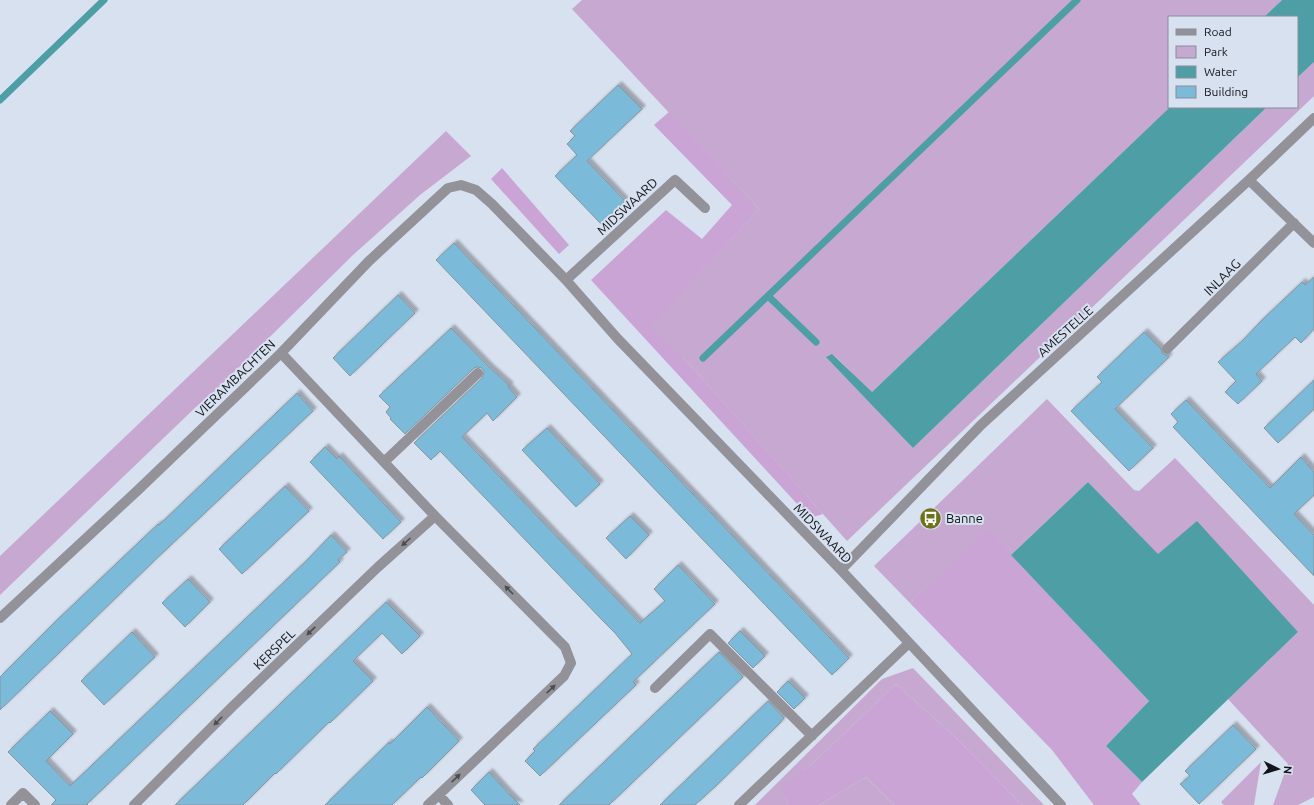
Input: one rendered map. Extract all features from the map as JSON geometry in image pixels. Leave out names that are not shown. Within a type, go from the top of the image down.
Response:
[{"type":"street","name":"AMESTELLE","points":[[840,570],[981,425],[1250,180],[1314,118]]},
{"type":"street","name":"MIDSWAARD","points":[[566,280],[675,180],[705,208]]},
{"type":"street","points":[[1250,180],[1314,243]]},
{"type":"street","name":"VIERAMBACHTEN","points":[[0,618],[137,491],[281,353],[369,261],[448,188],[461,185],[476,190],[492,204]]},
{"type":"street","name":"MIDSWAARD","points":[[492,204],[566,280],[617,338],[840,570],[1061,805]]},
{"type":"street","name":"INLAAG","points":[[1167,348],[1294,223]]},
{"type":"street","points":[[281,353],[436,516],[565,647],[571,663],[564,676],[428,805]]},
{"type":"street","points":[[384,462],[478,373]]},
{"type":"street","name":"KERSPEL","points":[[134,805],[243,696],[378,567],[436,516]]},
{"type":"street","points":[[655,688],[710,634],[812,736]]},
{"type":"street","points":[[739,805],[909,643]]},
{"type":"street","points":[[11,805],[23,794],[35,805]]},
{"type":"street","points":[[438,795],[448,805]]},
{"type":"green space","points":[[582,0],[1282,0],[1265,16],[1168,16],[1169,108],[871,393],[833,354],[913,448],[1266,108],[1298,108],[1298,77],[1314,62],[1314,96],[847,541],[691,366],[649,326],[759,209],[572,9]]},
{"type":"green space","points":[[446,131],[471,156],[420,195],[353,255],[216,390],[197,406],[0,595],[0,556]]},
{"type":"green space","points":[[1047,399],[1134,490],[1139,491],[1175,458],[1314,605],[1314,797],[1298,805],[1273,805],[1288,764],[1228,699],[1298,632],[1158,555],[1088,482],[1011,555],[987,530],[910,603],[874,566]]},
{"type":"green space","points":[[913,668],[1044,805],[1022,805],[956,738],[896,684],[804,770],[785,797],[788,805],[755,805],[882,679]]},
{"type":"green space","points":[[1261,762],[1254,805],[1224,805],[1221,802]]},
{"type":"green space","points":[[866,777],[894,805],[819,805]]},
{"type":"shaded area","points":[[669,112],[759,209],[650,326],[691,366],[823,514],[810,518],[591,280],[666,210],[702,239],[732,205],[654,125]]},
{"type":"shaded area","points":[[502,168],[569,245],[559,254],[491,179]]},
{"type":"shaded area","points":[[987,529],[1149,701],[1106,746],[1142,782],[1132,794],[1141,805],[1094,805],[1052,750],[910,603]]},
{"type":"shaded area","points":[[896,684],[956,738],[1022,805],[894,805],[866,777],[819,805],[788,805],[781,787],[812,764]]},
{"type":"water","points":[[1282,0],[1314,0],[1314,62],[1298,77],[1298,16],[1265,16]]},
{"type":"water","points":[[1169,108],[1266,108],[913,448],[826,357],[832,354],[872,392]]},
{"type":"water","points":[[1088,482],[1158,554],[1197,521],[1298,632],[1142,782],[1106,746],[1149,701],[1011,555]]},
{"type":"building","points":[[618,85],[642,109],[587,161],[625,201],[601,224],[555,176],[577,155],[567,144],[575,136],[570,131]]},
{"type":"building","points":[[454,243],[849,658],[832,675],[436,260]]},
{"type":"building","points":[[1314,277],[1314,329],[1301,343],[1295,337],[1256,374],[1262,381],[1238,404],[1225,392],[1236,381],[1218,362],[1241,342],[1302,282],[1305,285]]},
{"type":"building","points":[[398,295],[415,313],[350,376],[333,358]]},
{"type":"building","points":[[451,328],[510,386],[508,387],[517,397],[493,421],[487,413],[462,437],[557,537],[640,623],[665,601],[654,589],[678,565],[715,604],[633,682],[636,685],[540,776],[525,761],[535,751],[533,749],[632,654],[615,633],[440,451],[431,460],[414,443],[482,378],[484,372],[482,368],[474,368],[405,434],[390,419],[391,418],[386,412],[390,407],[379,396]]},
{"type":"building","points":[[1144,332],[1161,349],[1162,353],[1169,357],[1115,409],[1153,448],[1129,471],[1071,411],[1102,382],[1097,377]]},
{"type":"building","points":[[1314,380],[1314,409],[1278,443],[1264,428]]},
{"type":"building","points":[[297,393],[313,411],[153,562],[0,710],[0,677],[56,621]]},
{"type":"building","points":[[1186,400],[1270,488],[1301,457],[1314,472],[1314,495],[1294,514],[1314,535],[1314,576],[1173,427],[1178,422],[1171,414]]},
{"type":"building","points":[[547,428],[600,484],[576,507],[522,450]]},
{"type":"building","points":[[325,447],[337,459],[339,456],[401,522],[383,539],[310,462]]},
{"type":"building","points":[[285,486],[309,511],[242,574],[219,549]]},
{"type":"building","points":[[630,516],[649,535],[626,559],[606,538]]},
{"type":"building","points":[[331,535],[347,552],[338,560],[340,562],[87,804],[88,805],[51,805],[56,800],[8,752],[50,711],[73,734],[46,761],[70,786],[306,561]]},
{"type":"building","points":[[188,579],[210,602],[185,627],[162,603]]},
{"type":"building","points":[[386,602],[420,636],[402,654],[382,633],[353,661],[373,681],[243,805],[175,805]]},
{"type":"building","points":[[740,631],[765,656],[753,668],[728,643]]},
{"type":"building","points":[[132,632],[155,657],[104,705],[81,681]]},
{"type":"building","points":[[719,652],[743,677],[609,805],[559,805]]},
{"type":"building","points":[[788,681],[805,698],[794,709],[777,692]]},
{"type":"building","points":[[768,701],[784,718],[717,785],[695,805],[660,805]]},
{"type":"building","points":[[427,707],[459,741],[422,778],[421,777],[392,805],[325,805],[389,742],[390,744]]},
{"type":"building","points":[[1233,725],[1256,749],[1199,804],[1180,784],[1190,776],[1185,771]]},
{"type":"building","points":[[489,772],[520,805],[485,805],[471,790]]},
{"type":"waterway","points":[[0,100],[104,0]]},
{"type":"waterway","points":[[703,358],[1077,0]]},
{"type":"waterway","points":[[768,296],[816,342]]},
{"type":"place","name":"Banne","points":[[931,518]]}]
